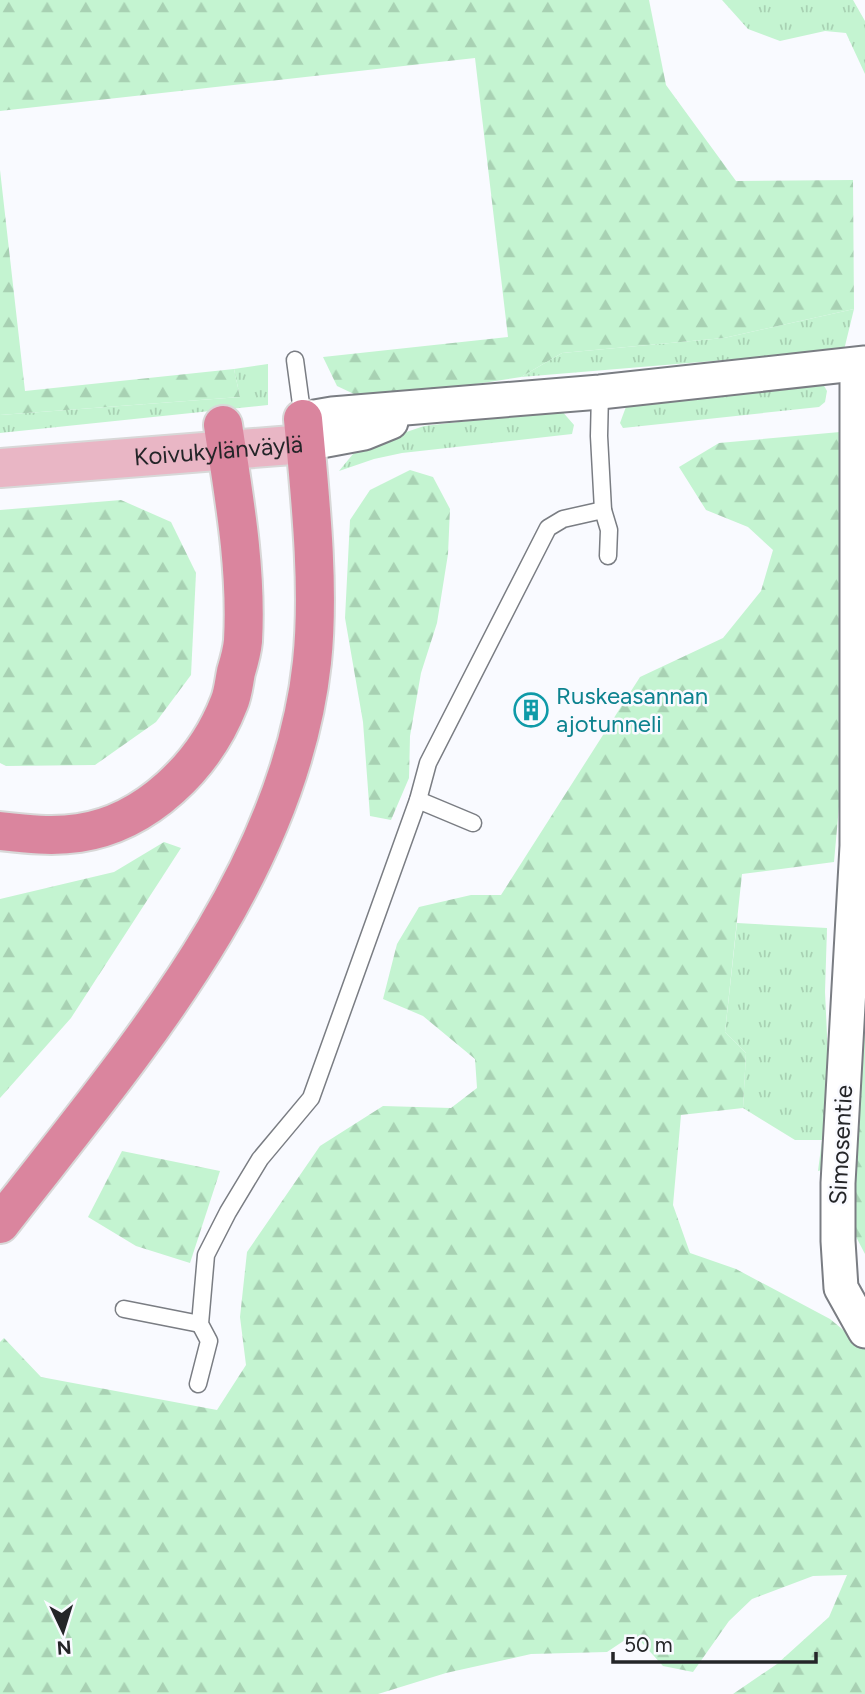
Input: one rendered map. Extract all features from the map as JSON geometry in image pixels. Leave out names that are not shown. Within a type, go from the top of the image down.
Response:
[{"type":"highway","points":[[0,1224],[191,970],[227,912],[262,838],[285,778],[303,718],[312,662],[314,590],[304,431]]},
{"type":"highway","points":[[0,831],[34,835],[80,833],[123,819],[168,792],[201,756],[229,703],[243,644],[243,571],[235,495],[225,438]]},
{"type":"main road","name":"Koivukylänväylä","points":[[0,468],[225,438],[304,431]]},
{"type":"main road","name":"Koivukylänväylä","points":[[0,447],[31,442],[225,438]]},
{"type":"street","name":"Koivukylänväylä","points":[[304,431],[364,433],[431,406],[600,392],[861,364]]},
{"type":"street","name":"Simosentie","points":[[861,364],[857,846],[838,1183],[838,1241],[841,1288],[865,1331]]},
{"type":"lane","points":[[295,360],[304,431]]},
{"type":"lane","points":[[600,392],[599,436],[603,510],[609,530],[608,556]]},
{"type":"lane","points":[[198,1384],[209,1340],[201,1324],[206,1255],[260,1158],[311,1098],[418,800],[428,763],[548,528],[562,519],[603,510]]},
{"type":"lane","points":[[418,800],[473,823]]},
{"type":"lane","points":[[124,1309],[201,1324]]},
{"type":"green space","points":[[0,0],[649,0],[666,85],[736,181],[853,180],[854,309],[724,338],[562,353],[521,377],[450,388],[354,394],[337,386],[323,357],[508,337],[475,58],[0,111]]},
{"type":"green space","points":[[722,0],[853,0],[865,21],[865,74],[846,33],[825,31],[780,41],[748,29]]},
{"type":"green space","points":[[0,170],[25,391],[234,369],[240,397],[0,415]]},
{"type":"green space","points":[[854,309],[844,350],[521,377],[562,353],[724,338]]},
{"type":"green space","points":[[268,364],[268,405],[0,433],[0,415],[240,397],[234,369]]},
{"type":"green space","points":[[823,384],[827,391],[825,402],[819,407],[623,428],[620,423],[627,404]]},
{"type":"green space","points":[[561,410],[574,425],[572,434],[402,453],[339,471],[353,454],[424,426]]},
{"type":"green space","points":[[840,432],[842,773],[834,862],[742,874],[725,1032],[746,1053],[743,1108],[681,1115],[673,1205],[690,1253],[736,1269],[830,1319],[865,1348],[865,1694],[733,1694],[777,1664],[829,1617],[847,1575],[813,1576],[752,1599],[729,1621],[693,1672],[663,1666],[634,1634],[607,1652],[531,1654],[446,1673],[378,1694],[0,1694],[0,1342],[4,1338],[41,1377],[217,1410],[246,1365],[240,1317],[247,1252],[320,1146],[383,1106],[451,1108],[477,1088],[475,1059],[423,1016],[383,999],[397,944],[419,907],[471,895],[501,895],[640,677],[723,638],[761,591],[773,550],[748,527],[706,510],[679,467],[719,443]]},
{"type":"green space","points":[[410,470],[433,477],[450,509],[448,554],[437,623],[421,673],[410,736],[409,778],[391,820],[370,816],[363,722],[345,618],[350,520],[370,490]]},
{"type":"green space","points":[[121,500],[171,522],[196,573],[191,675],[156,722],[95,765],[6,766],[0,763],[0,510]]},
{"type":"green space","points":[[164,842],[181,848],[71,1018],[0,1098],[0,899],[114,872]]},
{"type":"green space","points":[[737,923],[827,928],[825,992],[833,1164],[829,1168],[818,1171],[822,1140],[795,1140],[743,1108],[746,1053],[725,1032]]},
{"type":"green space","points":[[865,924],[865,1254],[853,1231],[853,1197],[861,1073]]},
{"type":"green space","points":[[122,1151],[220,1171],[190,1263],[136,1246],[88,1217]]},
{"type":"place","name":"Ruskeasannan ajotunneli","points":[[531,710]]}]
